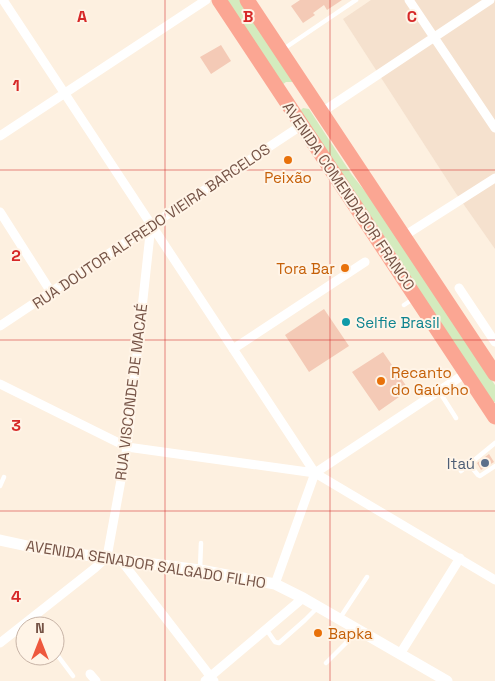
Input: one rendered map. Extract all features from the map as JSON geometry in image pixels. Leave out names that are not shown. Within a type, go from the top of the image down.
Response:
[{"type":"highway","name":"AVENIDA COMENDADOR FRANCO","points":[[219,0],[302,125],[410,301],[490,404],[495,416]]},
{"type":"highway","name":"AVENIDA COMENDADOR FRANCO","points":[[248,0],[495,374]]},
{"type":"highway","points":[[288,104],[287,93],[291,89],[296,87],[307,91]]},
{"type":"main road","name":"AVENIDA SENADOR SALGADO FILHO","points":[[0,540],[46,550],[200,570],[275,584],[340,618],[447,681]]},
{"type":"street","points":[[3,0],[315,473]]},
{"type":"street","points":[[0,136],[206,0]]},
{"type":"street","points":[[408,0],[495,128]]},
{"type":"street","points":[[322,112],[490,0]]},
{"type":"street","name":"RUA DOUTOR ALFREDO VIEIRA BARCELOS","points":[[0,326],[302,125]]},
{"type":"street","points":[[404,236],[495,178]]},
{"type":"street","points":[[0,212],[51,292]]},
{"type":"street","name":"RUA VISCONDE DE MACAÉ","points":[[107,558],[127,447],[151,225]]},
{"type":"street","points":[[233,349],[365,262]]},
{"type":"street","points":[[459,288],[495,342]]},
{"type":"street","points":[[275,584],[315,473],[466,372]]},
{"type":"street","points":[[0,384],[127,447],[315,473],[495,580]]},
{"type":"street","points":[[39,616],[107,558]]},
{"type":"street","points":[[400,654],[460,558]]},
{"type":"street","points":[[120,559],[210,680],[303,598]]},
{"type":"street","points":[[0,643],[15,633]]},
{"type":"lane","points":[[281,51],[356,0]]},
{"type":"lane","points":[[439,391],[456,418]]},
{"type":"lane","points":[[461,470],[494,445]]},
{"type":"lane","points":[[469,464],[480,476],[495,466]]},
{"type":"lane","points":[[0,486],[4,477]]},
{"type":"lane","points":[[200,570],[201,543]]},
{"type":"lane","points":[[340,618],[366,577]]},
{"type":"lane","points":[[266,630],[275,642],[279,643],[318,606]]},
{"type":"lane","points":[[326,663],[358,629]]},
{"type":"lane","points":[[65,665],[73,676]]},
{"type":"shaded area","points":[[371,0],[495,0],[495,249],[455,192],[343,19]]},
{"type":"green space","points":[[226,0],[240,0],[295,82],[286,82],[282,85]]},
{"type":"green space","points":[[303,108],[309,109],[352,175],[380,210],[495,385],[495,402],[493,402],[299,112]]},
{"type":"building","points":[[300,0],[342,0],[327,10],[324,5],[313,13],[315,15],[303,23],[291,6]]},
{"type":"building","points":[[221,45],[231,61],[211,74],[200,57]]},
{"type":"building","points":[[324,309],[349,346],[309,372],[285,335]]},
{"type":"building","name":"Recanto do Gaúcho","points":[[383,352],[409,390],[379,411],[352,372]]},
{"type":"building","points":[[489,454],[494,462],[481,470],[477,463]]},
{"type":"place","name":"Peixão","points":[[288,160]]},
{"type":"place","name":"Tora Bar","points":[[345,268]]},
{"type":"place","name":"Selfie Brasil","points":[[346,322]]},
{"type":"place","name":"Recanto do Gaúcho","points":[[381,381]]},
{"type":"place","name":"Itaú","points":[[485,463]]},
{"type":"place","name":"Bapka","points":[[318,633]]}]
